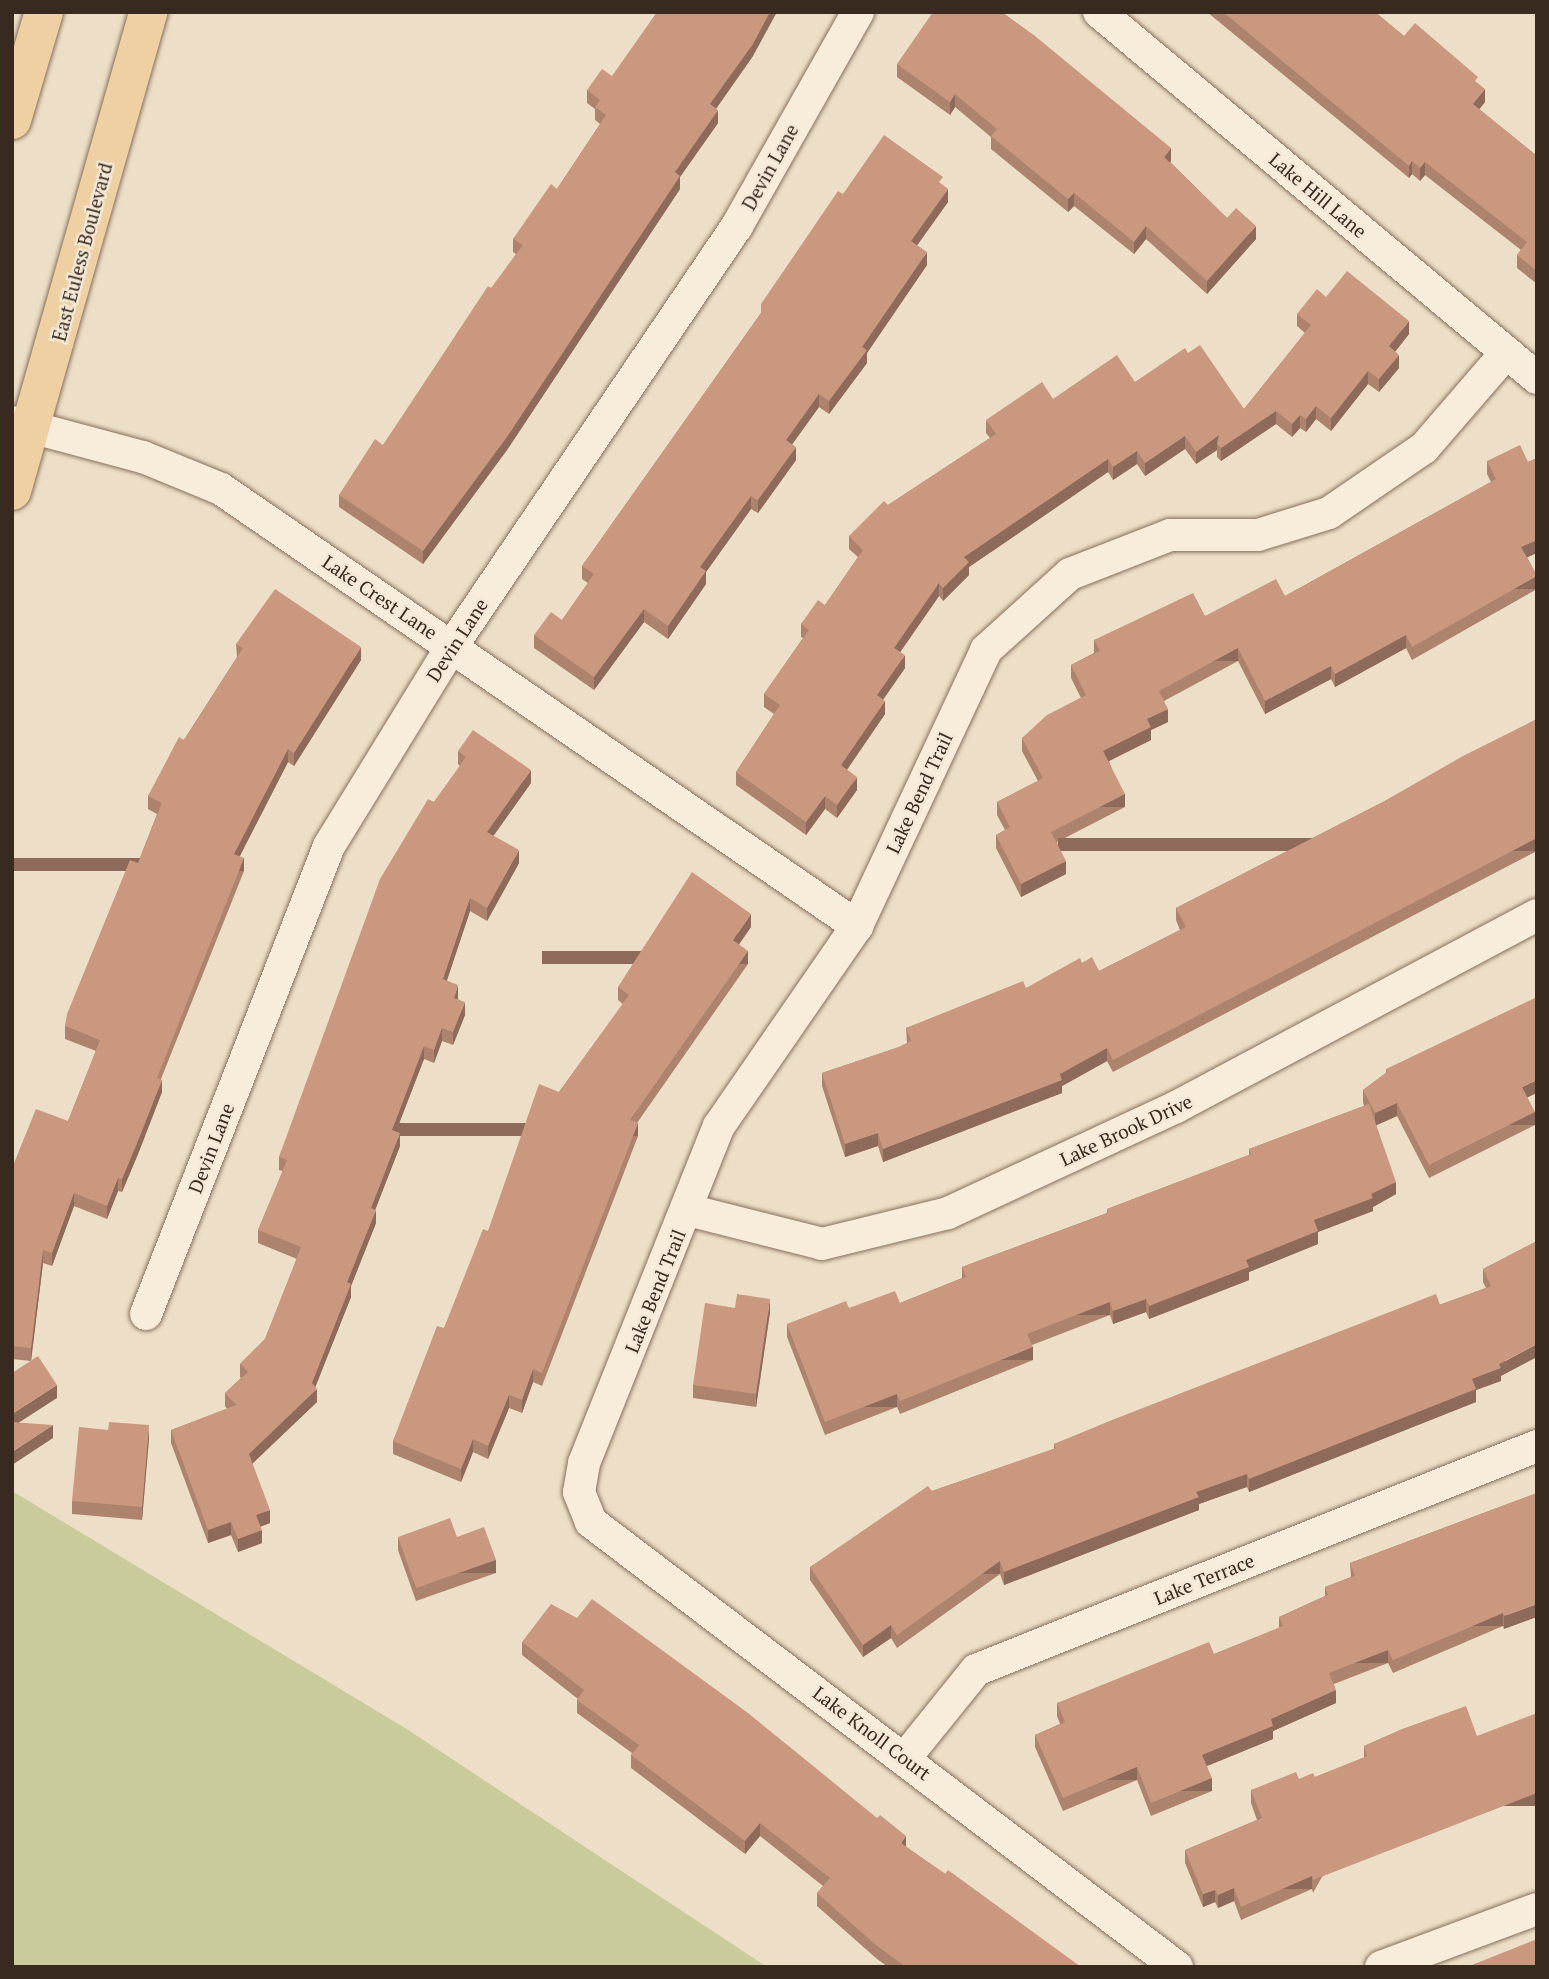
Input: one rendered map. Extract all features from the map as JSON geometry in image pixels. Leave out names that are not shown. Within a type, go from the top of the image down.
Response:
[{"type":"main road","points":[[12,120],[44,12]]},
{"type":"main road","name":"East Euless Boulevard","points":[[12,491],[22,425],[148,12]]},
{"type":"street","name":"Devin Lane","points":[[146,1314],[329,846],[452,646],[737,226],[858,12]]},
{"type":"street","name":"Lake Hill Lane","points":[[1099,12],[1537,378]]},
{"type":"street","name":"Lake Bend Trail","points":[[579,1492],[584,1463],[688,1210],[719,1126],[857,926],[986,650],[1070,574],[1170,535],[1258,535],[1329,513],[1424,448],[1506,353]]},
{"type":"street","name":"Lake Crest Lane","points":[[22,425],[143,457],[221,489],[857,926]]},
{"type":"street","name":"Lake Brook Drive","points":[[688,1210],[822,1244],[948,1213],[1177,1107],[1537,915]]},
{"type":"street","name":"Lake Terrace","points":[[905,1758],[976,1670],[1537,1446]]},
{"type":"street","name":"Lake Knoll Court","points":[[579,1492],[591,1522],[1177,1967]]},
{"type":"street","points":[[1381,1967],[1537,1909]]},
{"type":"green space","points":[[12,1491],[405,1728],[767,1967],[12,1967]]},
{"type":"building","points":[[657,12],[770,12],[753,44],[710,104],[718,110],[675,172],[680,176],[507,437],[423,551],[339,495],[375,439],[383,445],[488,286],[491,288],[523,245],[513,239],[551,184],[557,189],[606,115],[595,107],[600,100],[587,90],[602,69],[612,76]]},
{"type":"building","points":[[933,12],[1002,12],[1171,148],[1164,157],[1227,218],[1236,208],[1256,226],[1207,281],[1146,226],[1134,242],[1074,193],[1068,199],[991,136],[997,129],[955,94],[950,102],[897,64]]},
{"type":"building","points":[[1223,12],[1375,12],[1404,36],[1415,23],[1478,77],[1475,81],[1485,89],[1473,104],[1537,156],[1537,271],[1517,255],[1527,242],[1425,162],[1420,168],[1412,161],[1409,166]]},
{"type":"building","points":[[884,135],[943,177],[939,182],[948,189],[911,241],[927,252],[862,347],[867,350],[829,401],[819,394],[786,440],[796,447],[758,500],[751,496],[700,567],[706,571],[668,626],[644,609],[594,677],[534,635],[551,612],[562,620],[594,574],[582,566],[761,313],[761,304],[838,191],[843,194]]},
{"type":"building","points":[[1347,271],[1409,321],[1389,346],[1399,355],[1379,379],[1368,371],[1331,418],[1316,406],[1306,419],[1300,415],[1292,424],[1276,411],[1221,448],[1217,444],[1219,435],[1196,452],[1185,436],[1145,463],[1137,451],[1113,467],[1108,459],[964,557],[969,562],[943,588],[939,583],[894,648],[905,655],[877,695],[885,701],[841,765],[857,777],[837,805],[825,796],[806,822],[736,772],[780,705],[764,694],[809,630],[801,624],[818,600],[825,605],[863,550],[849,536],[884,501],[888,505],[996,434],[986,420],[1042,382],[1053,399],[1117,355],[1135,382],[1185,348],[1188,353],[1200,345],[1244,409],[1311,325],[1297,314],[1317,289],[1326,297]]},
{"type":"building","points":[[1520,445],[1528,462],[1537,458],[1537,540],[1521,547],[1537,576],[1412,647],[1406,635],[1335,674],[1331,666],[1265,701],[1238,648],[1159,691],[1168,709],[1147,719],[1151,727],[1103,751],[1125,794],[1051,832],[1066,861],[1021,884],[996,835],[1010,827],[997,802],[1043,778],[1022,738],[1047,715],[1086,695],[1071,665],[1100,651],[1094,640],[1193,593],[1205,616],[1276,579],[1285,596],[1496,479],[1487,461]]},
{"type":"building","points":[[275,589],[361,647],[294,753],[288,749],[234,854],[244,858],[157,1078],[162,1080],[122,1179],[118,1178],[107,1206],[74,1193],[52,1253],[43,1250],[31,1348],[12,1346],[12,1168],[36,1109],[68,1121],[100,1040],[65,1026],[67,1014],[130,860],[138,863],[162,803],[148,796],[179,737],[184,740],[243,648],[236,644]]},
{"type":"building","points":[[1537,719],[1537,838],[1113,1060],[1107,1048],[1060,1074],[1062,1080],[883,1149],[878,1133],[845,1144],[822,1073],[899,1047],[911,1041],[906,1028],[1023,981],[1026,988],[1080,958],[1082,963],[1092,957],[1099,971],[1186,927],[1176,908]]},
{"type":"building","points":[[473,730],[531,770],[487,832],[519,850],[487,908],[470,898],[443,979],[458,985],[454,998],[465,1002],[453,1032],[442,1028],[434,1050],[424,1046],[392,1130],[400,1133],[371,1208],[376,1210],[347,1282],[351,1284],[312,1383],[317,1389],[249,1454],[270,1510],[256,1515],[262,1530],[238,1539],[231,1522],[208,1530],[171,1430],[236,1405],[225,1393],[248,1372],[240,1364],[265,1339],[301,1247],[258,1230],[287,1160],[279,1157],[380,879],[428,799],[434,802],[466,757],[458,751]]},
{"type":"building","points":[[692,872],[751,914],[733,940],[748,951],[630,1120],[638,1123],[542,1373],[533,1369],[522,1400],[509,1395],[488,1446],[473,1439],[461,1469],[393,1441],[437,1326],[444,1328],[483,1229],[488,1231],[539,1084],[559,1092],[629,995],[618,987]]},
{"type":"building","points":[[1537,997],[1537,1080],[1522,1087],[1535,1112],[1429,1165],[1397,1103],[1375,1113],[1363,1090],[1387,1072],[1386,1069]]},
{"type":"building","points":[[1369,1104],[1396,1182],[1371,1194],[1373,1198],[1314,1220],[1318,1231],[1246,1260],[1249,1267],[1149,1306],[1146,1299],[1113,1311],[1110,1302],[1027,1334],[1033,1347],[900,1401],[897,1394],[825,1422],[787,1324],[846,1301],[849,1308],[895,1291],[900,1303],[966,1277],[962,1267],[1108,1213],[1107,1209],[1251,1154],[1249,1149]]},
{"type":"building","points":[[1537,1241],[1537,1344],[1499,1364],[1501,1368],[1472,1379],[1476,1389],[1249,1479],[1247,1474],[1196,1492],[1199,1497],[1004,1572],[1000,1561],[897,1635],[891,1625],[863,1645],[810,1567],[928,1486],[932,1491],[1056,1448],[1054,1444],[1112,1420],[1436,1294],[1440,1305],[1491,1286],[1483,1269]]},
{"type":"building","points":[[737,1294],[770,1299],[756,1394],[693,1385],[705,1303],[735,1308]]},
{"type":"building","points":[[38,1356],[57,1385],[12,1414],[12,1373]]},
{"type":"building","points":[[12,1422],[53,1425],[12,1452]]},
{"type":"building","points":[[109,1422],[149,1425],[142,1507],[72,1501],[79,1427],[108,1430]]},
{"type":"building","points":[[1537,1493],[1537,1604],[1504,1616],[1503,1613],[1393,1660],[1388,1650],[1329,1673],[1336,1690],[1271,1719],[1273,1726],[1202,1755],[1212,1778],[1151,1803],[1137,1767],[1063,1798],[1035,1735],[1065,1722],[1057,1703],[1209,1642],[1214,1654],[1283,1626],[1279,1617],[1328,1595],[1325,1587],[1355,1576],[1350,1563]]},
{"type":"building","points":[[450,1518],[457,1537],[484,1527],[496,1560],[416,1588],[398,1537]]},
{"type":"building","points":[[592,1599],[748,1713],[877,1818],[880,1815],[906,1836],[901,1843],[945,1874],[948,1870],[1081,1967],[906,1967],[877,1946],[817,1893],[830,1878],[760,1823],[745,1841],[631,1755],[639,1745],[577,1700],[584,1690],[522,1642],[551,1604],[577,1618]]},
{"type":"building","points":[[1466,1706],[1477,1736],[1537,1713],[1537,1793],[1313,1880],[1312,1876],[1241,1907],[1234,1888],[1218,1895],[1215,1890],[1203,1894],[1185,1850],[1262,1818],[1251,1790],[1296,1772],[1299,1779],[1313,1773],[1315,1777],[1367,1756],[1364,1746]]},
{"type":"building","points":[[1537,1939],[1537,1967],[1467,1967]]}]
